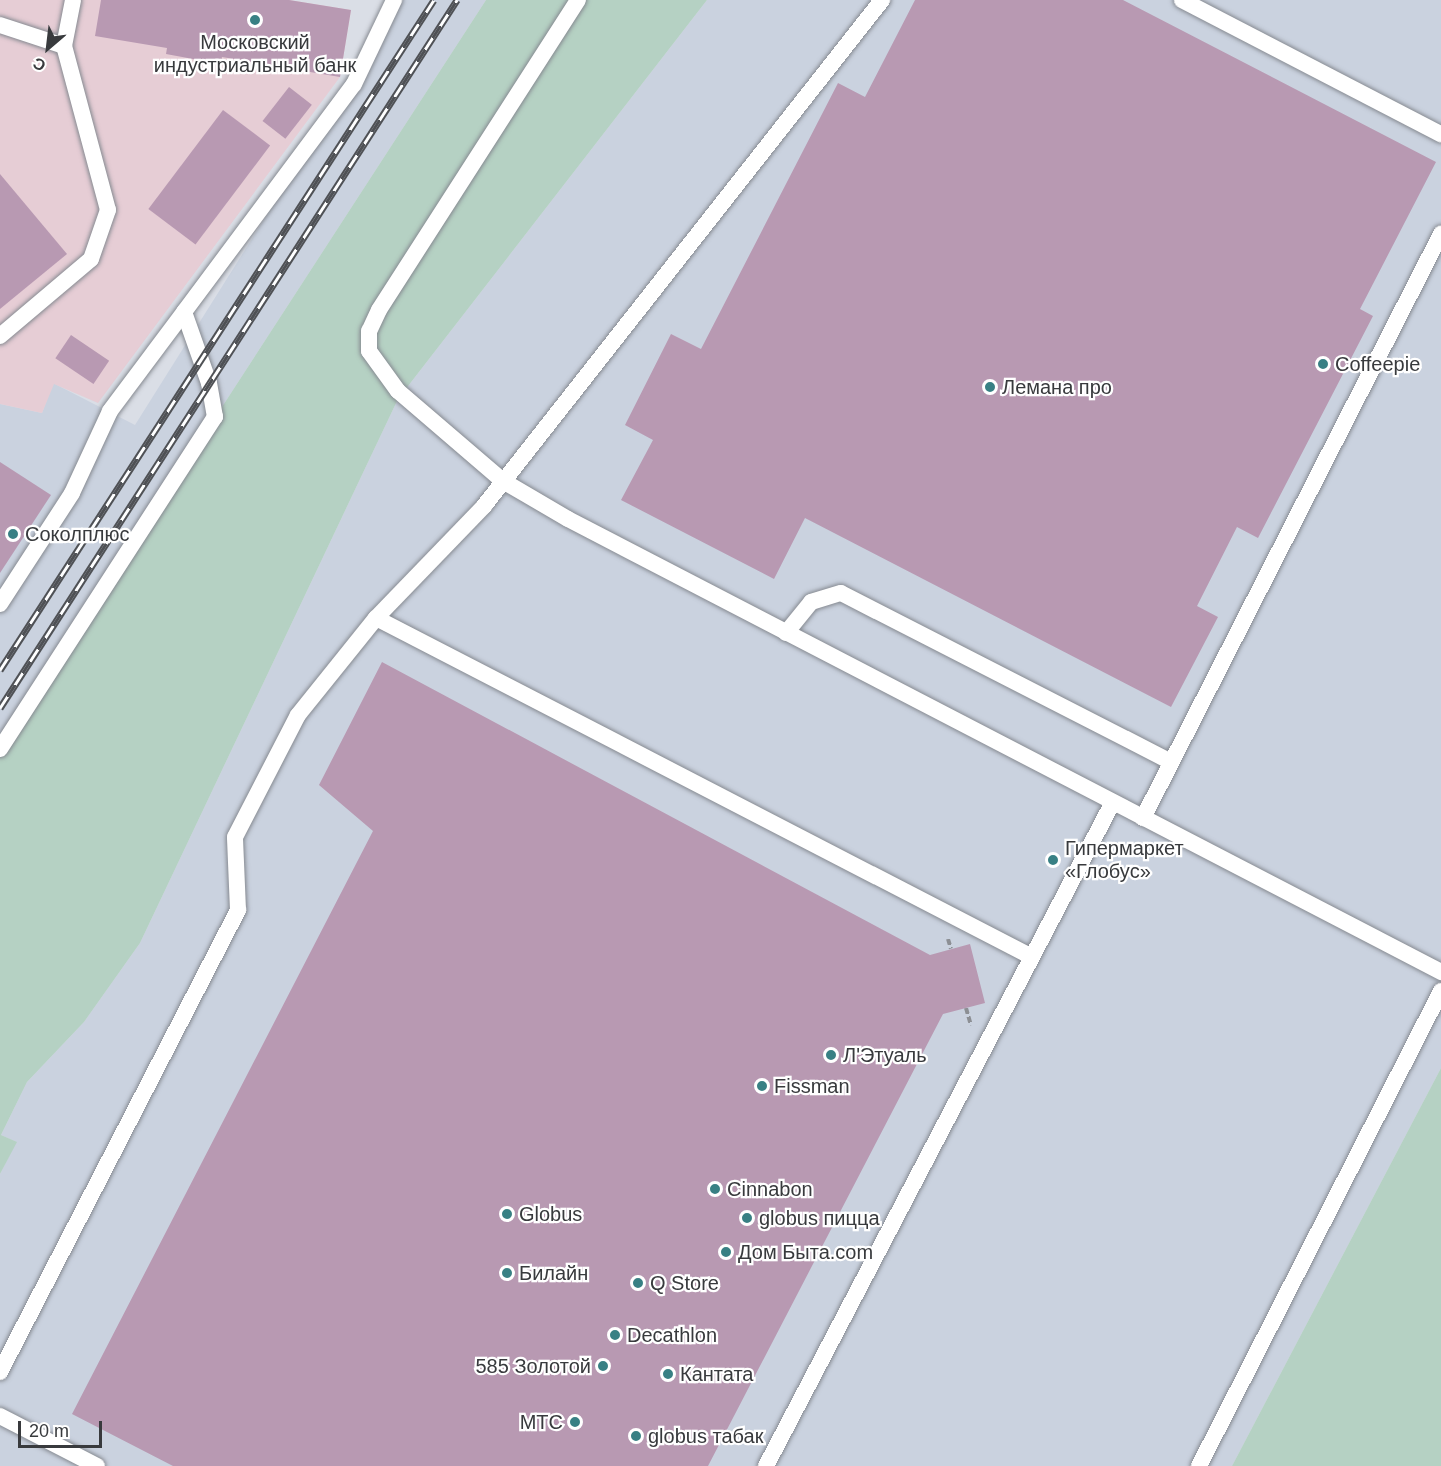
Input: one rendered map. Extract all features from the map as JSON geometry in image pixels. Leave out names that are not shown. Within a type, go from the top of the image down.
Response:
[{"type":"lane","points":[[0,336],[91,259],[108,210],[64,46],[73,0]]},
{"type":"lane","points":[[0,604],[72,493],[110,411],[354,84],[394,0]]},
{"type":"lane","points":[[578,0],[388,291],[369,331],[369,351],[398,391],[503,481],[624,550],[1441,972]]},
{"type":"lane","points":[[0,1372],[238,910],[235,837],[298,715],[376,618],[503,481],[882,0]]},
{"type":"lane","points":[[1182,0],[1441,134]]},
{"type":"lane","points":[[0,25],[64,46]]},
{"type":"lane","points":[[1143,818],[1441,234]]},
{"type":"lane","points":[[0,749],[215,417],[209,383],[184,312]]},
{"type":"lane","points":[[786,633],[811,602],[841,593],[1171,762]]},
{"type":"lane","points":[[376,618],[1030,956]]},
{"type":"lane","points":[[766,1466],[1030,956],[1113,802]]},
{"type":"lane","points":[[1199,1466],[1441,991]]},
{"type":"lane","points":[[0,1416],[98,1466]]},
{"type":"shaded area","points":[[0,0],[289,0],[351,10],[340,77],[98,403],[54,384],[42,413],[0,404]]},
{"type":"shaded area","points":[[402,0],[486,0],[0,749],[0,404],[42,413],[53,383],[135,425]]},
{"type":"shaded area","points":[[707,0],[1441,0],[1441,1068],[1232,1466],[0,1466],[0,1174],[16,1142],[1,1135],[27,1082],[84,1022],[140,943],[398,399]]},
{"type":"green space","points":[[486,0],[707,0],[398,399],[140,943],[84,1022],[27,1082],[1,1135],[17,1142],[0,1174],[0,749]]},
{"type":"green space","points":[[1441,1068],[1441,1466],[1232,1466]]},
{"type":"building","points":[[101,0],[289,0],[351,10],[340,77],[222,57],[220,64],[166,54],[167,48],[95,36]]},
{"type":"building","name":"Лемана про","points":[[915,0],[1123,0],[1436,162],[1360,309],[1373,316],[1258,538],[1237,527],[1197,606],[1218,617],[1171,707],[805,518],[774,579],[621,500],[653,440],[625,425],[671,334],[701,349],[838,83],[865,97]]},
{"type":"building","points":[[289,87],[312,105],[285,139],[263,121]]},
{"type":"building","points":[[223,110],[270,146],[195,245],[148,209]]},
{"type":"building","points":[[0,174],[67,254],[0,309]]},
{"type":"building","points":[[71,335],[109,361],[93,384],[55,358]]},
{"type":"building","name":"Соколплюс","points":[[0,462],[51,495],[0,573]]},
{"type":"building","name":"Globus","points":[[382,662],[930,955],[970,944],[985,1003],[943,1014],[708,1466],[173,1466],[72,1414],[373,831],[319,785]]},
{"type":"railway","points":[[0,670],[434,0]]},
{"type":"railway","points":[[0,708],[457,0]]},
{"type":"place","name":"Московский индустриальный банк","points":[[255,20]]},
{"type":"place","name":"Coffeepie","points":[[1323,364]]},
{"type":"place","name":"Лемана про","points":[[990,387]]},
{"type":"place","name":"Соколплюс","points":[[13,534]]},
{"type":"place","name":"Гипермаркет «Глобус»","points":[[1053,860]]},
{"type":"place","name":"Л'Этуаль","points":[[831,1055]]},
{"type":"place","name":"Fissman","points":[[762,1086]]},
{"type":"place","name":"Cinnabon","points":[[715,1189]]},
{"type":"place","name":"Globus","points":[[507,1214]]},
{"type":"place","name":"globus пицца","points":[[747,1218]]},
{"type":"place","name":"Дом Быта.com","points":[[726,1252]]},
{"type":"place","name":"Билайн","points":[[507,1273]]},
{"type":"place","name":"Q Store","points":[[638,1283]]},
{"type":"place","name":"Deсathlon","points":[[615,1335]]},
{"type":"place","name":"585 Золотой","points":[[603,1366]]},
{"type":"place","name":"Кантата","points":[[668,1374]]},
{"type":"place","name":"МТС","points":[[575,1422]]},
{"type":"place","name":"globus табак","points":[[636,1436]]}]
